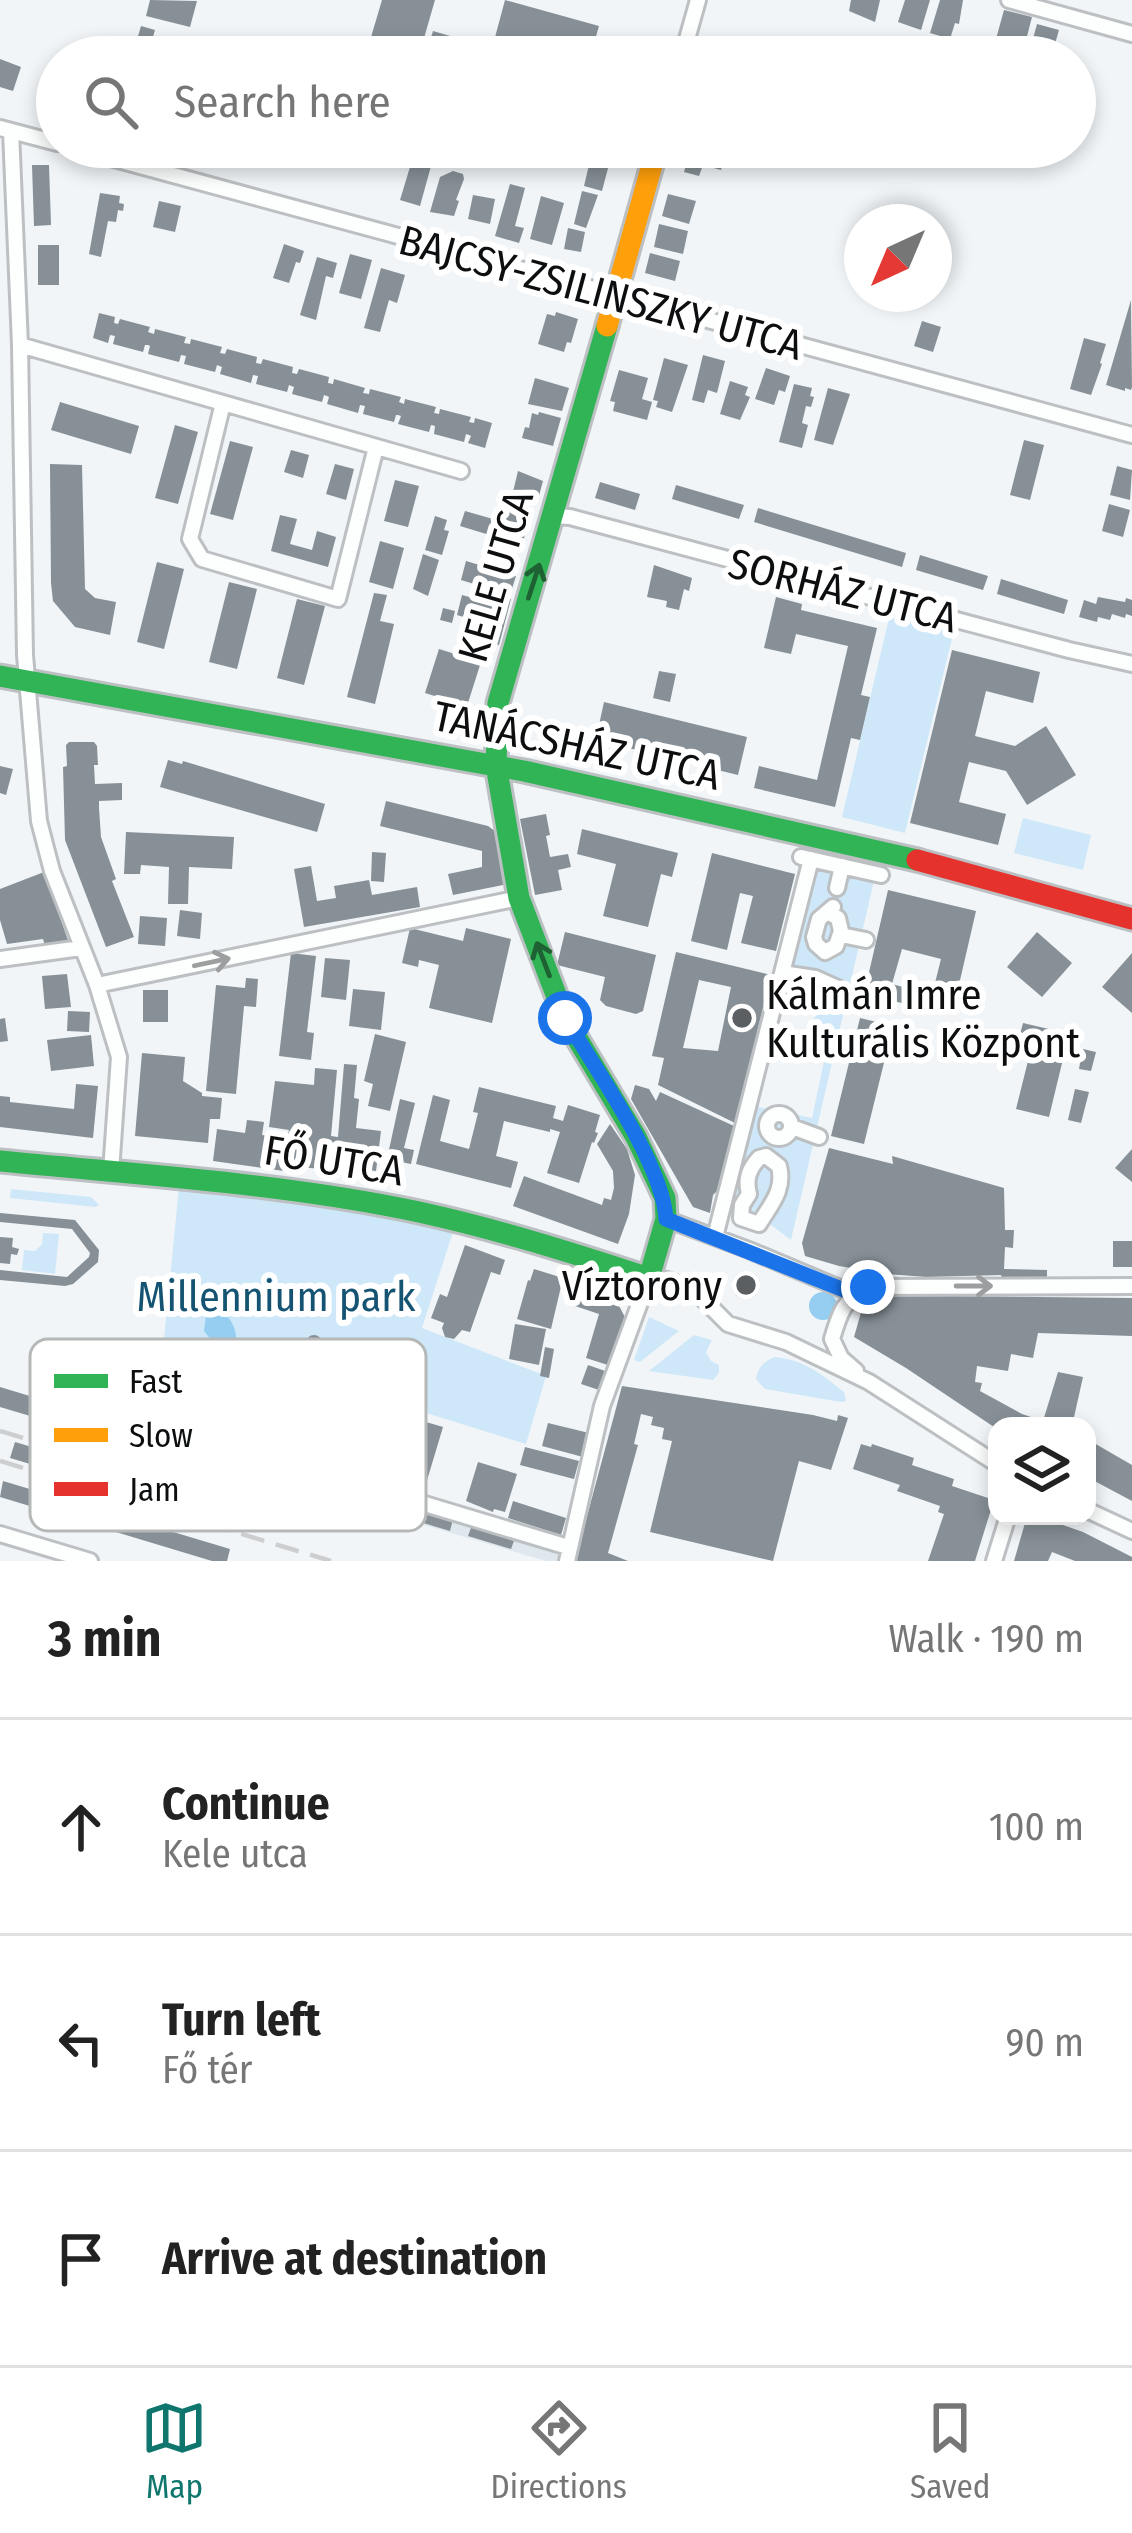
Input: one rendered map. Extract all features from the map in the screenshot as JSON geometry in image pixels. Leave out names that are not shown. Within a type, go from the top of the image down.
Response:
[{"type":"street","points":[[688,36],[698,0]]},
{"type":"street","points":[[1013,1],[1132,34]]},
{"type":"street","points":[[36,137],[6,129],[20,345],[25,655],[44,843],[119,1057],[111,1172]]},
{"type":"street","name":"BAJCSY-ZSILINSZKY UTCA","points":[[147,168],[1132,435]]},
{"type":"street","name":"KELE UTCA","points":[[651,168],[498,703],[496,765],[519,898],[565,1018],[635,1137],[664,1198],[666,1219]]},
{"type":"street","points":[[20,345],[461,471]]},
{"type":"street","points":[[223,403],[190,539],[202,559],[338,599],[376,447]]},
{"type":"street","name":"SORHÁZ UTCA","points":[[554,516],[1132,664]]},
{"type":"street","name":"TANÁCSHÁZ UTCA","points":[[0,676],[496,765],[886,852],[1132,919]]},
{"type":"street","points":[[715,1237],[795,925],[806,858],[881,875]]},
{"type":"street","points":[[837,888],[842,866]]},
{"type":"street","points":[[97,985],[519,898]]},
{"type":"street","points":[[831,910],[841,935],[836,946],[825,952],[816,944],[816,929],[819,919],[831,910]]},
{"type":"street","points":[[795,925],[816,929]]},
{"type":"street","points":[[841,935],[866,940]]},
{"type":"street","points":[[0,959],[81,948]]},
{"type":"street","points":[[782,973],[815,978],[853,995]]},
{"type":"street","points":[[744,1123],[767,1125],[769,1133],[779,1138],[792,1127],[820,1137]]},
{"type":"street","points":[[766,1156],[779,1166],[782,1180],[759,1224],[741,1217],[753,1164],[766,1156]]},
{"type":"street","points":[[734,1159],[753,1164]]},
{"type":"street","name":"FŐ UTCA","points":[[0,1161],[383,1204],[518,1234],[649,1278]]},
{"type":"street","points":[[749,1194],[772,1205]]},
{"type":"street","points":[[426,1507],[567,1554],[602,1406],[666,1219],[861,1290],[1132,1286]]},
{"type":"street","points":[[649,1278],[694,1290],[728,1324],[786,1342],[869,1382],[988,1458]]},
{"type":"street","points":[[861,1290],[841,1311],[832,1340],[842,1358],[869,1382]]},
{"type":"street","points":[[1096,1514],[1132,1531]]},
{"type":"street","points":[[994,1561],[1006,1525]]},
{"type":"street","points":[[0,1534],[90,1561]]},
{"type":"shaded area","points":[[426,1499],[564,1539],[557,1561],[426,1526]]},
{"type":"green space","points":[[890,614],[954,630],[905,833],[842,817]]},
{"type":"green space","points":[[1023,818],[1091,835],[1083,870],[1014,853]]},
{"type":"green space","points":[[805,856],[876,872],[791,1240],[758,1215],[728,1213],[744,1104],[812,1118],[830,1033],[812,1022],[828,997],[784,986]]},
{"type":"green space","name":"Millennium park","points":[[179,1187],[304,1200],[454,1229],[422,1328],[546,1376],[526,1444],[426,1413],[426,1339],[164,1339]]},
{"type":"green space","points":[[11,1189],[91,1197],[99,1205],[10,1198]]},
{"type":"green space","points":[[43,1233],[59,1234],[55,1274],[22,1270],[24,1250],[35,1251]]},
{"type":"green space","points":[[649,1317],[679,1331],[640,1362],[634,1360]]},
{"type":"green space","points":[[694,1335],[712,1340],[706,1352],[719,1365],[713,1380],[649,1371]]},
{"type":"green space","points":[[775,1357],[812,1369],[844,1392],[846,1401],[765,1389],[757,1375]]},
{"type":"water","points":[[823,1292],[833,1296],[837,1306],[833,1316],[823,1320],[813,1316],[809,1306],[813,1296]]},
{"type":"water","points":[[215,1306],[226,1315],[236,1338],[210,1339],[204,1331],[206,1315]]},
{"type":"building","points":[[150,0],[197,1],[190,27],[146,16]]},
{"type":"building","points":[[382,0],[435,0],[425,36],[371,36]]},
{"type":"building","points":[[505,0],[599,26],[596,36],[495,36]]},
{"type":"building","points":[[851,0],[880,0],[875,22],[849,11]]},
{"type":"building","points":[[905,0],[930,0],[921,30],[898,22]]},
{"type":"building","points":[[940,0],[963,0],[959,24],[955,23],[951,36],[930,33]]},
{"type":"building","points":[[1004,10],[1032,17],[1027,36],[997,36]]},
{"type":"building","points":[[1037,24],[1059,30],[1057,36],[1034,36]]},
{"type":"building","points":[[141,26],[155,30],[153,36],[138,36]]},
{"type":"building","points":[[0,59],[21,67],[13,91],[0,87]]},
{"type":"building","points":[[32,165],[36,165],[49,168],[51,225],[34,226]]},
{"type":"building","points":[[410,168],[430,168],[420,206],[400,200]]},
{"type":"building","points":[[588,168],[608,168],[602,191],[584,186]]},
{"type":"building","points":[[685,168],[702,168],[699,176],[684,172]]},
{"type":"building","points":[[453,171],[464,179],[454,216],[430,212],[440,177]]},
{"type":"building","points":[[510,184],[525,188],[515,226],[524,228],[519,243],[495,236]]},
{"type":"building","points":[[582,191],[598,195],[586,228],[574,224]]},
{"type":"building","points":[[100,193],[120,196],[119,203],[124,204],[116,222],[108,221],[101,257],[89,254]]},
{"type":"building","points":[[668,194],[696,201],[689,224],[662,216]]},
{"type":"building","points":[[473,195],[495,199],[490,224],[468,219]]},
{"type":"building","points":[[541,196],[564,203],[552,245],[530,239]]},
{"type":"building","points":[[159,201],[181,206],[175,232],[153,227]]},
{"type":"building","points":[[659,224],[688,231],[683,254],[654,247]]},
{"type":"building","points":[[568,228],[585,232],[581,252],[564,249]]},
{"type":"building","points":[[284,244],[304,251],[289,283],[273,278]]},
{"type":"building","points":[[38,245],[59,245],[59,285],[38,285]]},
{"type":"building","points":[[650,253],[680,261],[675,281],[645,273]]},
{"type":"building","points":[[350,254],[372,260],[361,299],[339,293]]},
{"type":"building","points":[[317,257],[337,263],[333,278],[326,276],[316,320],[300,315]]},
{"type":"building","points":[[381,268],[405,275],[397,303],[389,300],[380,332],[364,328]]},
{"type":"building","points":[[1131,300],[1132,387],[1125,391],[1106,385]]},
{"type":"building","points":[[556,312],[578,319],[564,352],[538,344],[547,314],[555,316]]},
{"type":"building","points":[[99,313],[115,317],[114,323],[120,319],[150,327],[148,332],[154,334],[155,329],[186,337],[184,343],[190,344],[191,339],[222,347],[220,353],[227,349],[257,357],[256,363],[263,359],[293,367],[292,373],[299,369],[329,377],[328,383],[333,384],[334,379],[365,388],[363,393],[369,394],[370,389],[401,397],[399,402],[404,404],[405,399],[436,407],[434,413],[439,414],[440,409],[471,417],[469,422],[474,423],[475,418],[492,423],[485,448],[468,443],[471,436],[466,434],[464,442],[434,434],[435,426],[429,432],[398,424],[398,415],[394,422],[363,414],[365,406],[360,405],[358,413],[327,404],[329,397],[324,395],[322,402],[292,394],[294,387],[289,385],[287,392],[256,384],[258,376],[253,375],[251,383],[220,374],[222,367],[217,365],[215,372],[184,364],[186,356],[181,355],[179,362],[148,354],[148,345],[143,352],[113,344],[115,336],[110,335],[108,343],[93,338]]},
{"type":"building","points":[[922,321],[941,327],[933,352],[914,346]]},
{"type":"building","points":[[1084,338],[1106,344],[1091,395],[1070,389]]},
{"type":"building","points":[[703,355],[725,361],[717,393],[708,390],[704,403],[692,400]]},
{"type":"building","points":[[664,358],[688,365],[672,412],[656,407],[658,401],[653,400]]},
{"type":"building","points":[[766,368],[790,376],[774,405],[755,399]]},
{"type":"building","points":[[619,370],[648,378],[642,399],[652,402],[647,420],[613,411],[615,402],[610,401]]},
{"type":"building","points":[[535,378],[569,388],[562,411],[528,404]]},
{"type":"building","points":[[730,381],[748,387],[745,395],[750,397],[740,420],[720,414]]},
{"type":"building","points":[[794,384],[812,388],[810,396],[814,397],[802,423],[808,425],[802,448],[779,442]]},
{"type":"building","points":[[828,388],[850,394],[833,445],[814,440]]},
{"type":"building","points":[[60,402],[139,426],[131,454],[51,430]]},
{"type":"building","points":[[532,413],[561,418],[553,446],[522,438]]},
{"type":"building","points":[[175,425],[198,432],[178,504],[155,498]]},
{"type":"building","points":[[1024,440],[1044,445],[1030,500],[1010,495]]},
{"type":"building","points":[[230,441],[253,447],[233,520],[210,514]]},
{"type":"building","points":[[291,450],[309,455],[303,478],[284,472]]},
{"type":"building","points":[[50,464],[82,465],[85,589],[95,598],[116,602],[110,635],[75,627],[53,601]]},
{"type":"building","points":[[335,464],[354,469],[346,500],[326,494]]},
{"type":"building","points":[[1117,466],[1132,470],[1130,500],[1110,495]]},
{"type":"building","points":[[518,471],[543,481],[537,503],[512,496]]},
{"type":"building","points":[[395,480],[419,486],[408,527],[384,521]]},
{"type":"building","points":[[600,482],[640,494],[635,510],[595,498]]},
{"type":"building","points":[[676,485],[744,505],[739,519],[672,499]]},
{"type":"building","points":[[1109,504],[1130,510],[1123,537],[1102,531]]},
{"type":"building","points":[[758,508],[906,553],[902,567],[754,522]]},
{"type":"building","points":[[503,509],[530,517],[522,545],[460,526],[465,511],[500,521]]},
{"type":"building","points":[[280,515],[297,519],[290,544],[312,550],[317,531],[336,537],[328,567],[271,551]]},
{"type":"building","points":[[435,516],[447,520],[444,530],[449,531],[442,555],[425,550]]},
{"type":"building","points":[[380,541],[404,548],[393,589],[369,582]]},
{"type":"building","points":[[423,554],[439,560],[428,596],[413,589]]},
{"type":"building","points":[[920,555],[988,576],[983,590],[916,570]]},
{"type":"building","points":[[466,561],[516,576],[510,595],[461,580]]},
{"type":"building","points":[[157,562],[184,569],[164,649],[137,642]]},
{"type":"building","points":[[654,565],[692,578],[679,610],[666,607],[667,601],[647,597]]},
{"type":"building","points":[[1001,579],[1068,600],[1064,614],[997,594]]},
{"type":"building","points":[[229,582],[257,589],[237,669],[209,662]]},
{"type":"building","points":[[374,593],[387,595],[380,621],[394,624],[375,704],[347,697]]},
{"type":"building","points":[[494,594],[511,599],[499,645],[481,641],[483,634],[467,630],[470,619],[457,615],[462,595],[492,603]]},
{"type":"building","points":[[776,597],[802,604],[801,610],[877,628],[861,695],[870,697],[860,740],[851,738],[835,807],[754,788],[759,766],[817,780],[848,646],[796,634],[791,654],[764,648]]},
{"type":"building","points":[[1098,597],[1132,600],[1132,616],[1112,614],[1110,620],[1098,617],[1097,622],[1079,617],[1084,600],[1096,604]]},
{"type":"building","points":[[297,599],[325,606],[304,685],[277,678]]},
{"type":"building","points":[[443,608],[455,611],[452,623],[440,620]]},
{"type":"building","points":[[439,649],[481,662],[467,706],[425,693]]},
{"type":"building","points":[[952,650],[1040,672],[1033,703],[986,691],[975,736],[1015,746],[1046,726],[1076,775],[1027,805],[1006,771],[969,762],[959,802],[1006,814],[998,845],[910,823]]},
{"type":"building","points":[[659,671],[676,674],[670,702],[653,698]]},
{"type":"building","points":[[604,702],[747,737],[738,775],[604,742],[608,727],[599,725]]},
{"type":"building","points":[[69,742],[97,746],[95,784],[122,783],[122,800],[99,801],[101,837],[134,937],[106,947],[65,840],[63,767],[67,766]]},
{"type":"building","points":[[168,760],[325,804],[317,832],[160,787]]},
{"type":"building","points":[[0,766],[13,769],[6,795],[0,793]]},
{"type":"building","points":[[386,801],[488,826],[503,837],[503,885],[453,895],[448,874],[482,867],[482,851],[380,826]]},
{"type":"building","points":[[546,814],[550,857],[568,854],[571,867],[558,870],[562,890],[535,895],[520,819]]},
{"type":"building","points":[[582,829],[678,853],[672,877],[661,874],[648,927],[603,916],[616,864],[577,854]]},
{"type":"building","points":[[126,832],[234,837],[232,869],[189,867],[188,904],[168,904],[169,867],[141,865],[140,874],[124,874]]},
{"type":"building","points":[[372,852],[386,853],[384,882],[371,881]]},
{"type":"building","points":[[712,853],[795,874],[776,951],[741,943],[753,896],[740,893],[727,950],[691,941]]},
{"type":"building","points":[[311,866],[317,901],[336,898],[334,886],[369,880],[372,895],[417,887],[420,907],[304,927],[294,869]]},
{"type":"building","points":[[44,872],[69,943],[45,946],[43,939],[7,944],[0,920],[0,889]]},
{"type":"building","points":[[888,890],[976,911],[952,1015],[864,994]],"holes":[[[902,949],[941,959],[932,995],[892,984]]]},
{"type":"building","points":[[180,910],[202,913],[200,939],[177,936]]},
{"type":"building","points":[[140,916],[167,918],[165,946],[138,944]]},
{"type":"building","points":[[410,928],[463,941],[466,928],[511,939],[492,1023],[429,1008],[439,965],[419,960],[418,967],[402,963]]},
{"type":"building","points":[[565,932],[656,955],[643,1011],[636,1014],[606,1006],[600,1000],[605,977],[557,965]]},
{"type":"building","points":[[1037,932],[1072,963],[1042,997],[1007,967]]},
{"type":"building","name":"Kálmán Imre Kulturális Központ","points":[[676,952],[771,975],[735,1123],[658,1085],[664,1058],[652,1056]],"holes":[[[699,980],[731,987],[718,1051],[683,1048]]]},
{"type":"building","points":[[291,953],[316,956],[307,1032],[314,1033],[311,1060],[279,1056]]},
{"type":"building","points":[[1132,953],[1132,1013],[1102,987]]},
{"type":"building","points":[[325,958],[350,960],[346,1000],[321,997]]},
{"type":"building","points":[[67,974],[71,1007],[45,1009],[42,976]]},
{"type":"building","points":[[246,978],[258,979],[256,1007],[244,1006],[236,1094],[206,1091],[216,985],[245,988]]},
{"type":"building","points":[[353,989],[385,992],[381,1030],[349,1026]]},
{"type":"building","points":[[143,990],[168,990],[168,1022],[143,1022]]},
{"type":"building","points":[[68,1011],[90,1012],[89,1032],[67,1031]]},
{"type":"building","points":[[5,1018],[8,1041],[0,1042],[0,1019]]},
{"type":"building","points":[[860,1018],[893,1026],[864,1144],[831,1136]]},
{"type":"building","points":[[1023,1023],[1066,1033],[1063,1048],[1096,1052],[1091,1071],[1063,1059],[1049,1117],[1016,1109],[1030,1053],[1016,1050]]},
{"type":"building","points":[[375,1034],[406,1042],[390,1111],[368,1106],[373,1084],[364,1081]]},
{"type":"building","points":[[91,1035],[94,1066],[51,1071],[47,1040]]},
{"type":"building","points":[[142,1053],[185,1057],[183,1081],[202,1096],[222,1098],[220,1119],[210,1119],[208,1143],[135,1136]]},
{"type":"building","points":[[344,1064],[357,1065],[356,1128],[381,1131],[376,1171],[285,1166],[284,1171],[213,1161],[217,1129],[245,1133],[247,1120],[264,1122],[262,1135],[287,1138],[289,1130],[269,1127],[275,1081],[314,1085],[315,1068],[337,1070],[331,1136],[338,1137]]},
{"type":"building","points":[[76,1084],[98,1086],[93,1138],[0,1127],[0,1096],[10,1097],[10,1102],[74,1109]]},
{"type":"building","points":[[635,1085],[649,1089],[656,1101],[660,1092],[734,1126],[710,1213],[693,1207],[631,1099]]},
{"type":"building","points":[[479,1087],[556,1106],[553,1118],[563,1121],[568,1105],[600,1115],[579,1183],[547,1173],[560,1132],[504,1121],[496,1156],[518,1162],[511,1188],[416,1164],[433,1095],[450,1100],[440,1141],[469,1149]]},
{"type":"building","points":[[1075,1089],[1089,1092],[1081,1123],[1068,1120]]},
{"type":"building","points":[[400,1099],[415,1103],[404,1148],[414,1150],[411,1164],[387,1159]]},
{"type":"building","points":[[610,1124],[627,1149],[635,1175],[618,1244],[513,1206],[524,1176],[602,1205],[604,1198],[611,1200],[613,1171],[597,1144]]},
{"type":"building","points":[[829,1148],[893,1164],[892,1156],[1004,1188],[1005,1230],[1014,1230],[1013,1248],[1005,1247],[1004,1269],[1047,1270],[1047,1280],[887,1274],[805,1256],[802,1243]]},
{"type":"building","points":[[1132,1149],[1132,1182],[1115,1168]]},
{"type":"building","points":[[0,1213],[75,1220],[99,1250],[98,1262],[65,1286],[0,1280],[0,1270],[67,1277],[90,1253],[72,1229],[0,1222]]},
{"type":"building","points":[[0,1237],[13,1238],[12,1247],[19,1249],[17,1255],[11,1254],[10,1264],[0,1263]]},
{"type":"building","points":[[1113,1241],[1132,1241],[1132,1267],[1113,1267]]},
{"type":"building","points":[[465,1245],[505,1260],[500,1275],[491,1272],[470,1332],[462,1330],[454,1339],[445,1337],[444,1323],[431,1318],[440,1294],[447,1297]]},
{"type":"building","points":[[534,1269],[563,1278],[551,1329],[517,1319]]},
{"type":"building","name":"Víztorony","points":[[746,1271],[756,1275],[760,1285],[756,1295],[746,1299],[736,1295],[732,1285],[736,1275]]},
{"type":"building","points":[[578,1286],[616,1300],[628,1323],[614,1367],[586,1358],[599,1314],[572,1305]]},
{"type":"building","points":[[866,1295],[1132,1298],[1132,1336],[1038,1333],[1033,1358],[1011,1354],[1008,1371],[977,1366],[975,1382],[982,1383],[980,1391],[1031,1417],[988,1417],[988,1423],[854,1337]]},
{"type":"building","points":[[515,1324],[546,1329],[539,1365],[509,1359]]},
{"type":"building","points":[[545,1347],[554,1349],[549,1378],[540,1376]]},
{"type":"building","points":[[588,1365],[608,1372],[602,1391],[581,1384]]},
{"type":"building","points":[[1058,1372],[1083,1377],[1074,1417],[1044,1417]]},
{"type":"building","points":[[622,1386],[837,1421],[838,1415],[848,1418],[831,1470],[799,1461],[773,1561],[650,1532],[672,1441],[662,1439],[664,1428],[651,1425],[653,1417],[641,1414],[634,1444],[638,1445],[608,1553],[628,1561],[575,1561]]},
{"type":"building","points":[[0,1387],[30,1396],[30,1416],[0,1407]]},
{"type":"building","points":[[426,1422],[443,1427],[426,1484]]},
{"type":"building","points":[[548,1423],[589,1433],[583,1457],[542,1446]]},
{"type":"building","points":[[15,1442],[30,1446],[30,1464],[10,1458]]},
{"type":"building","points":[[861,1444],[872,1444],[914,1458],[912,1465],[954,1479],[952,1486],[988,1498],[988,1519],[975,1561],[928,1561],[944,1514],[938,1512],[940,1506],[897,1491],[900,1485],[853,1469]]},
{"type":"building","points":[[1096,1444],[1132,1465],[1132,1501],[1096,1482]]},
{"type":"building","points":[[525,1447],[579,1461],[574,1479],[520,1465]]},
{"type":"building","points":[[478,1462],[517,1474],[505,1512],[466,1501]]},
{"type":"building","points":[[3,1481],[30,1489],[30,1506],[0,1497]]},
{"type":"building","points":[[513,1501],[566,1518],[561,1535],[508,1518]]},
{"type":"building","points":[[426,1511],[453,1519],[450,1531],[426,1524]]},
{"type":"building","points":[[472,1525],[515,1538],[511,1549],[468,1536]]},
{"type":"building","points":[[1024,1525],[1063,1525],[1132,1557],[1132,1561],[1075,1561],[1052,1552],[1048,1561],[1014,1561]]},
{"type":"building","points":[[113,1531],[170,1531],[230,1549],[227,1561],[212,1561]]},
{"type":"railway","points":[[0,1431],[30,1440]]},
{"type":"railway","points":[[0,1461],[30,1470]]},
{"type":"railway","points":[[232,1531],[331,1561]]},
{"type":"traffic: fast","points":[[0,1161],[367,1202],[477,1226],[649,1278],[666,1219],[665,1198],[636,1137],[565,1018],[519,898],[496,765],[498,703],[607,326]]},
{"type":"traffic: fast","points":[[0,676],[524,771],[917,860]]},
{"type":"traffic: slow","points":[[607,326],[651,168]]},
{"type":"traffic: jam","points":[[917,860],[1132,919]]},
{"type":"place","name":"Kálmán Imre Kulturális Központ","points":[[742,1018]]},
{"type":"place","name":"Víztorony","points":[[746,1285]]},
{"type":"route","points":[[565,1018],[635,1137],[664,1198],[666,1219],[854,1294],[868,1287]]}]
